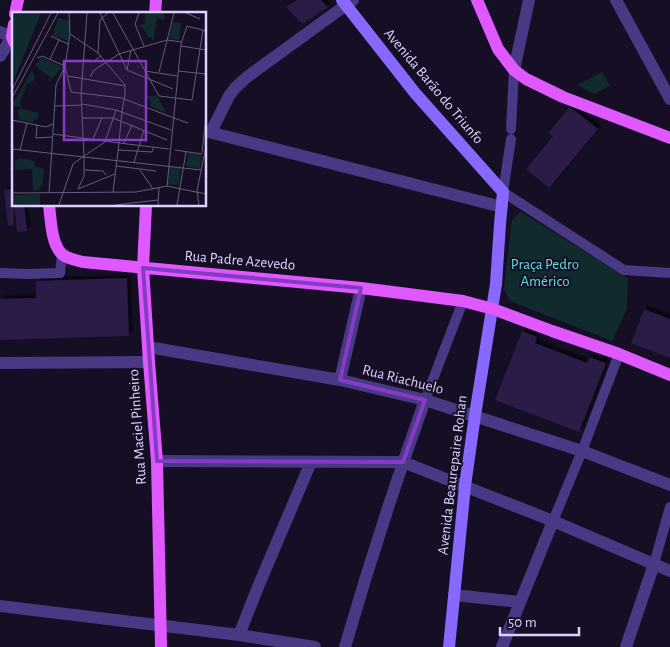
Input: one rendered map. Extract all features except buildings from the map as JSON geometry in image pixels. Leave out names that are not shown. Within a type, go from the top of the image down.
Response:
[{"type":"main road","points":[[477,0],[498,48],[514,70],[526,79],[563,97],[670,138]]},
{"type":"main road","name":"Avenida Barão do Triunfo","points":[[347,2],[415,93],[504,192]]},
{"type":"main road","points":[[504,192],[493,308],[619,354],[670,375]]},
{"type":"main road","points":[[49,206],[55,244],[62,254]]},
{"type":"main road","name":"Rua Maciel Pinheiro","points":[[146,206],[143,268],[157,461],[161,647]]},
{"type":"main road","name":"Rua Padre Azevedo","points":[[62,254],[82,262],[361,288],[463,301],[493,308]]},
{"type":"main road","name":"Avenida Beaurepaire Rohan","points":[[449,647],[465,486],[493,308]]},
{"type":"street","points":[[529,0],[514,70],[511,134],[504,192],[624,270],[670,273]]},
{"type":"street","points":[[616,0],[665,81],[670,98]]},
{"type":"street","points":[[347,2],[246,77],[229,96],[208,132],[502,207]]},
{"type":"street","points":[[0,56],[10,34]]},
{"type":"street","points":[[0,272],[28,274],[60,273],[62,254]]},
{"type":"street","points":[[340,380],[361,288]]},
{"type":"street","points":[[346,647],[364,582],[403,462],[463,301]]},
{"type":"street","name":"Rua Riachuelo","points":[[148,347],[340,380],[425,400],[582,451],[670,485]]},
{"type":"street","points":[[502,647],[582,451],[619,354]]},
{"type":"street","points":[[0,363],[149,362]]},
{"type":"street","points":[[157,461],[403,462],[553,521],[670,571]]},
{"type":"street","points":[[239,635],[311,462]]},
{"type":"street","points":[[626,647],[654,564],[670,507]]},
{"type":"street","points":[[454,595],[520,602]]},
{"type":"street","points":[[0,606],[239,635],[315,647]]},
{"type":"highlighted area","points":[[143,268],[361,288],[340,380],[425,400],[403,462],[157,461]]},
{"type":"green space","points":[[602,72],[610,86],[594,94],[577,85]]},
{"type":"green space","name":"Praça Pedro Américo","points":[[521,212],[628,278],[627,309],[612,341],[510,301],[504,288],[512,220]]}]
